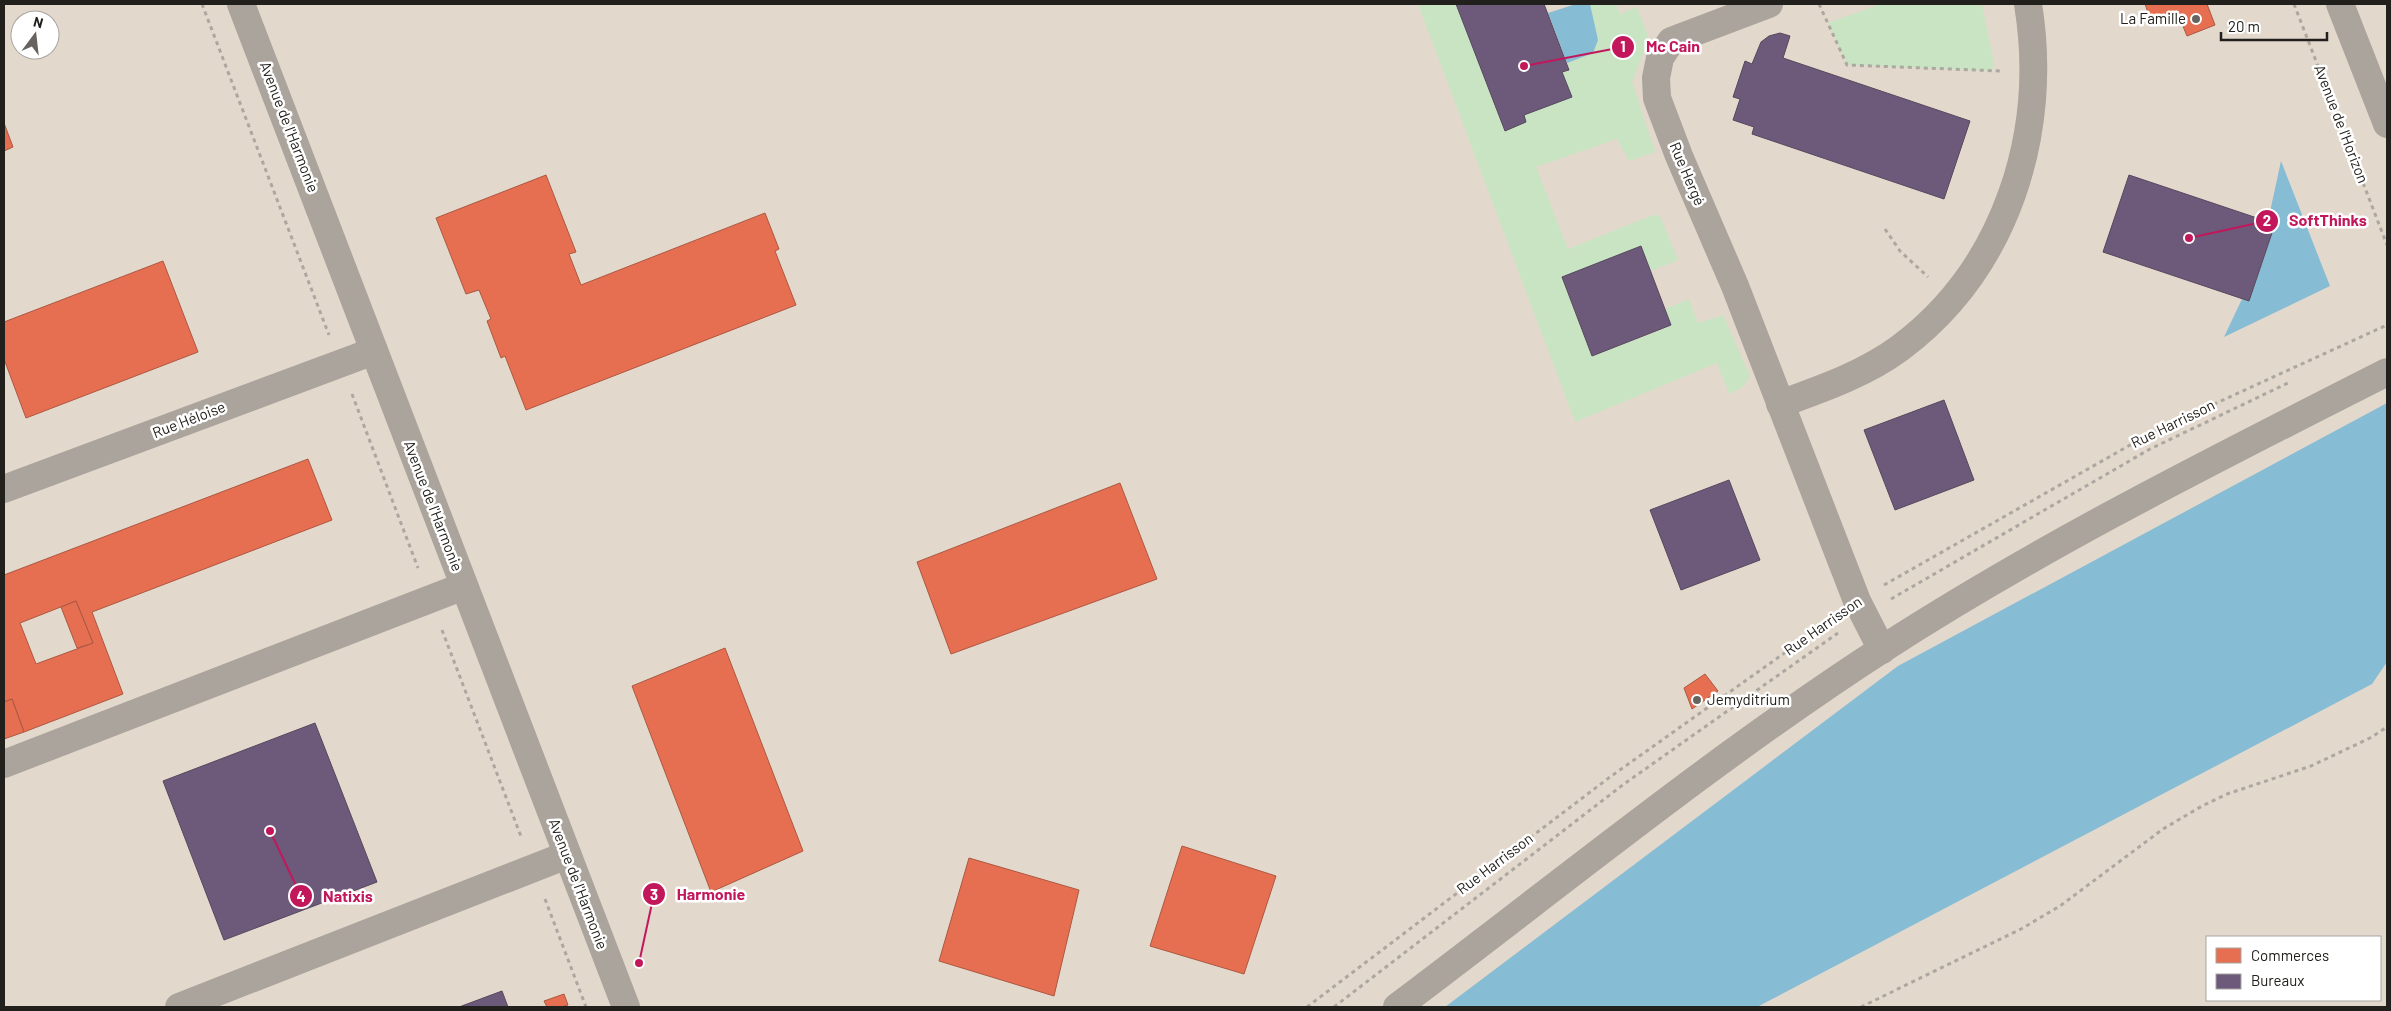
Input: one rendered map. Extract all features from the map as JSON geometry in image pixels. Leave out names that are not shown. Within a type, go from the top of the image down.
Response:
[{"type":"street","name":"Avenue de l'Harmonie","points":[[241,4],[626,1007]]},
{"type":"street","name":"Rue Hergé","points":[[1769,4],[1671,41],[1660,58],[1656,78],[1657,98],[1679,156],[1735,286],[1857,601],[1882,650]]},
{"type":"street","points":[[1780,404],[1824,388],[1869,367],[1899,348],[1931,322],[1976,268],[1992,240],[2018,181],[2032,114],[2035,73],[2033,32],[2028,4]]},
{"type":"street","points":[[2340,4],[2387,124]]},
{"type":"street","name":"Rue Héloise","points":[[4,490],[374,351]]},
{"type":"street","points":[[1397,1007],[1686,786],[1882,650],[1952,605],[2082,530],[2258,437],[2387,372]]},
{"type":"street","points":[[4,764],[464,586]]},
{"type":"street","points":[[179,1007],[567,856]]},
{"type":"path","points":[[202,4],[586,1007]]},
{"type":"path","points":[[1819,4],[1847,65],[2035,73]]},
{"type":"path","name":"Avenue de l'Horizon","points":[[2294,4],[2387,245]]},
{"type":"path","points":[[1885,229],[1900,251],[1952,299]]},
{"type":"path","name":"Rue Harrisson","points":[[1308,1007],[1610,777],[1857,601],[2153,432],[2387,325]]},
{"type":"path","points":[[1861,1007],[1881,999],[2022,929],[2060,906],[2163,829],[2202,806],[2227,794],[2311,766],[2370,738],[2387,727]]},
{"type":"path","name":"Rue Harrisson","points":[[1334,1007],[1624,784]]},
{"type":"shaded area","points":[[4,4],[2387,4],[2387,1007],[4,1007]]},
{"type":"green space","points":[[1418,4],[1456,4],[1505,130],[1526,122],[1524,115],[1572,97],[1562,72],[1569,70],[1567,63],[1593,53],[1589,4],[1616,4],[1620,14],[1637,7],[1649,39],[1632,82],[1655,152],[1629,161],[1617,139],[1536,167],[1568,249],[1653,215],[1660,216],[1678,260],[1651,271],[1641,246],[1562,277],[1592,356],[1671,326],[1665,309],[1689,299],[1698,323],[1723,315],[1750,376],[1744,386],[1729,394],[1717,363],[1575,422]]},
{"type":"green space","points":[[1881,4],[1982,4],[1994,63],[1992,71],[1847,65],[1828,23]]},
{"type":"water","points":[[1576,4],[1590,4],[1598,40],[1593,53],[1567,63],[1548,13]]},
{"type":"water","points":[[2281,161],[2330,286],[2224,337],[2242,299],[2249,301],[2275,224],[2268,221]]},
{"type":"water","points":[[2387,403],[2387,662],[2372,684],[1757,1007],[1445,1007],[1898,666]]},
{"type":"building: Commerces","name":"La Famille","points":[[2145,4],[2207,4],[2215,25],[2187,36],[2178,14],[2152,24]]},
{"type":"building: Commerces","points":[[4,123],[13,147],[4,151]]},
{"type":"building: Commerces","points":[[546,175],[576,252],[569,254],[581,285],[765,213],[779,249],[775,251],[796,305],[526,410],[505,356],[501,358],[487,321],[491,319],[479,290],[466,294],[436,218]]},
{"type":"building: Commerces","points":[[163,261],[198,352],[26,418],[4,359],[4,322]]},
{"type":"building: Commerces","points":[[308,459],[332,520],[92,612],[123,694],[24,732],[12,699],[4,702],[4,575]],"holes":[[[76,601],[93,643],[36,664],[20,623]]]},
{"type":"building: Commerces","points":[[1120,483],[1157,579],[951,654],[917,562]]},
{"type":"building: Commerces","points":[[76,601],[93,643],[77,648],[61,607]]},
{"type":"building: Commerces","points":[[725,648],[803,851],[711,892],[632,686]]},
{"type":"building: Commerces","name":"Jemyditrium","points":[[1705,674],[1718,691],[1692,709],[1684,688]]},
{"type":"building: Commerces","points":[[12,699],[24,732],[4,739],[4,702]]},
{"type":"building: Commerces","points":[[1182,846],[1276,876],[1244,974],[1150,946]]},
{"type":"building: Commerces","points":[[969,858],[1079,890],[1054,996],[939,961]]},
{"type":"building: Commerces","points":[[564,994],[568,1005],[547,1007],[544,1001]]},
{"type":"building: Bureaux","points":[[1456,4],[1544,4],[1569,70],[1562,72],[1572,97],[1524,115],[1526,122],[1505,131]]},
{"type":"building: Bureaux","points":[[1780,33],[1790,36],[1783,58],[1970,121],[1944,199],[1752,134],[1754,127],[1733,120],[1740,99],[1733,97],[1745,61],[1752,64],[1761,42],[1769,36]]},
{"type":"building: Bureaux","points":[[2129,175],[2275,224],[2249,301],[2103,252]]},
{"type":"building: Bureaux","points":[[1641,246],[1671,325],[1592,356],[1562,277]]},
{"type":"building: Bureaux","points":[[1944,400],[1974,480],[1895,510],[1864,430]]},
{"type":"building: Bureaux","points":[[1729,480],[1760,560],[1681,590],[1650,510]]},
{"type":"building: Bureaux","points":[[315,723],[377,882],[224,940],[163,781]]},
{"type":"building: Bureaux","points":[[502,991],[508,1007],[459,1007]]},
{"type":"place","name":"La Famille","points":[[2196,19]]},
{"type":"place","name":"Mc Cain","points":[[1524,66]]},
{"type":"place","name":"SoftThinks","points":[[2189,238]]},
{"type":"place","name":"Jemyditrium","points":[[1697,700]]},
{"type":"place","name":"Natixis","points":[[270,831]]},
{"type":"place","name":"Harmonie","points":[[639,963]]}]
